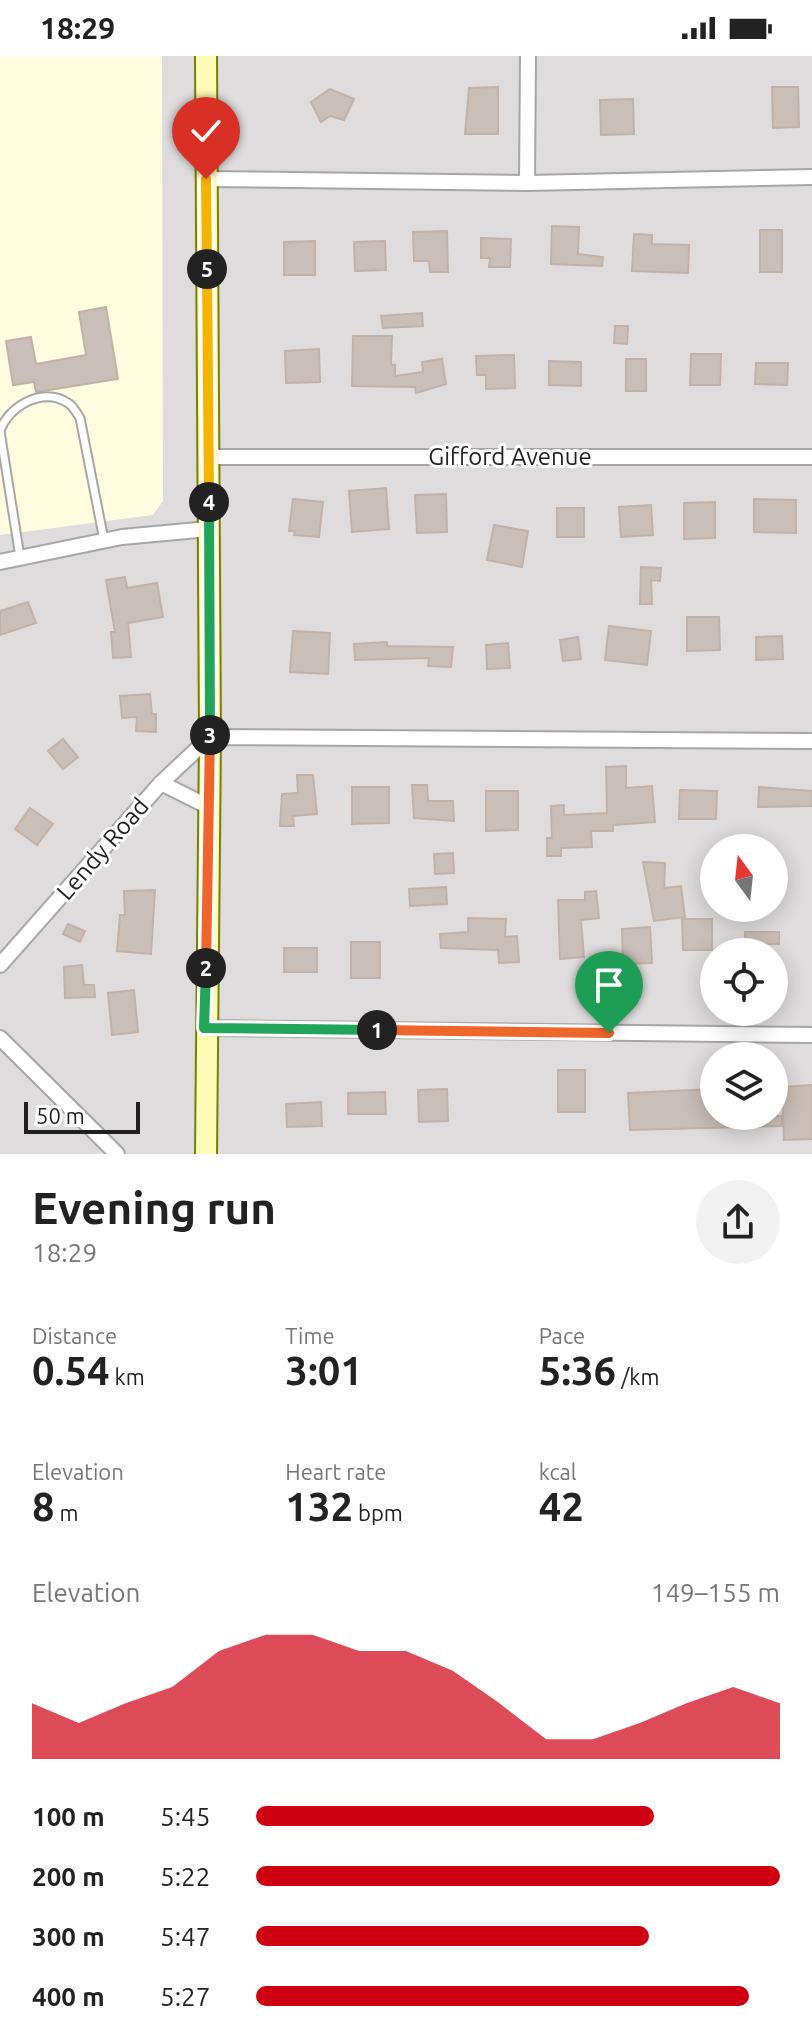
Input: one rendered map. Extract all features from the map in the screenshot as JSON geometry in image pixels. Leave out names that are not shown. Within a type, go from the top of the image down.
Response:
[{"type":"street","points":[[206,56],[210,737],[204,1028],[206,1154]]},
{"type":"street","points":[[527,183],[528,56]]},
{"type":"street","points":[[206,179],[527,183],[812,177]]},
{"type":"street","name":"Gifford Avenue","points":[[208,457],[812,457]]},
{"type":"street","points":[[0,562],[104,540],[209,529]]},
{"type":"street","points":[[210,737],[812,741]]},
{"type":"street","name":"Lendy Road","points":[[0,965],[161,783],[210,737]]},
{"type":"street","points":[[161,783],[209,807]]},
{"type":"street","points":[[204,1028],[812,1035]]},
{"type":"street","points":[[0,1038],[117,1154]]},
{"type":"lane","points":[[20,557],[0,431],[5,416],[24,402],[48,397],[68,403],[80,418],[104,540]]},
{"type":"shaded area","points":[[0,56],[812,56],[812,1154],[0,1154]]},
{"type":"shaded area","points":[[0,56],[162,56],[163,501],[153,515],[0,535]]},
{"type":"building","points":[[498,87],[498,134],[465,134],[469,88]]},
{"type":"building","points":[[772,87],[798,87],[799,127],[773,128]]},
{"type":"building","points":[[330,89],[354,99],[344,120],[330,116],[321,122],[311,102]]},
{"type":"building","points":[[633,99],[634,134],[601,135],[600,100]]},
{"type":"building","points":[[552,226],[579,227],[578,254],[603,257],[602,266],[551,264]]},
{"type":"building","points":[[760,230],[782,230],[782,272],[760,272]]},
{"type":"building","points":[[447,231],[448,272],[430,272],[429,261],[414,261],[413,232]]},
{"type":"building","points":[[634,234],[652,235],[652,244],[689,245],[688,273],[632,271]]},
{"type":"building","points":[[481,238],[511,239],[510,267],[489,267],[490,258],[481,258]]},
{"type":"building","points":[[315,241],[315,275],[284,275],[284,242]]},
{"type":"building","points":[[385,241],[386,270],[355,271],[354,242]]},
{"type":"building","points":[[106,307],[118,379],[36,392],[34,382],[13,385],[6,341],[31,337],[36,364],[86,355],[79,312]]},
{"type":"building","points":[[422,313],[423,326],[383,328],[381,316]]},
{"type":"building","points":[[615,326],[628,326],[627,344],[614,343]]},
{"type":"building","points":[[353,336],[392,336],[391,365],[395,365],[395,376],[423,372],[422,362],[442,359],[446,384],[416,393],[415,387],[352,386]]},
{"type":"building","points":[[319,349],[320,382],[286,383],[285,351]]},
{"type":"building","points":[[691,354],[721,354],[720,385],[690,385]]},
{"type":"building","points":[[514,355],[515,388],[486,389],[486,375],[477,375],[476,356]]},
{"type":"building","points":[[626,359],[646,359],[646,391],[626,391]]},
{"type":"building","points":[[549,361],[581,362],[581,386],[549,385]]},
{"type":"building","points":[[756,363],[788,363],[787,385],[755,384]]},
{"type":"building","points":[[386,488],[389,529],[352,532],[349,491]]},
{"type":"building","points":[[446,494],[447,532],[417,533],[415,495]]},
{"type":"building","points":[[293,499],[323,502],[319,537],[294,535],[295,531],[289,531]]},
{"type":"building","points":[[754,499],[796,500],[796,533],[754,532]]},
{"type":"building","points":[[715,502],[715,538],[684,539],[684,503]]},
{"type":"building","points":[[651,505],[653,535],[621,537],[619,507]]},
{"type":"building","points":[[557,508],[584,508],[584,537],[557,537]]},
{"type":"building","points":[[494,525],[528,531],[522,567],[487,560]]},
{"type":"building","points":[[641,567],[661,568],[660,581],[651,580],[652,604],[640,604]]},
{"type":"building","points":[[125,577],[127,588],[157,583],[163,617],[128,623],[131,657],[113,658],[111,632],[115,632],[106,580]]},
{"type":"building","points":[[28,602],[36,623],[0,635],[0,611]]},
{"type":"building","points":[[687,617],[719,617],[720,650],[687,651]]},
{"type":"building","points":[[609,626],[651,631],[647,665],[605,660]]},
{"type":"building","points":[[293,631],[330,633],[328,674],[290,672]]},
{"type":"building","points":[[782,636],[783,659],[756,660],[756,637]]},
{"type":"building","points":[[578,637],[581,659],[563,661],[560,640]]},
{"type":"building","points":[[387,642],[387,646],[453,647],[451,667],[428,666],[429,658],[355,660],[354,644]]},
{"type":"building","points":[[508,643],[510,668],[487,669],[486,645]]},
{"type":"building","points":[[150,694],[152,714],[156,714],[156,732],[136,731],[137,717],[122,718],[120,696]]},
{"type":"building","points":[[63,739],[78,757],[63,769],[48,751]]},
{"type":"building","points":[[626,766],[626,788],[652,786],[655,822],[613,825],[613,831],[591,831],[592,847],[561,848],[561,856],[547,856],[547,838],[552,838],[551,806],[564,805],[564,815],[607,813],[606,767]]},
{"type":"building","points":[[297,775],[313,775],[317,814],[293,816],[294,826],[280,826],[282,794],[298,793]]},
{"type":"building","points":[[412,785],[427,785],[428,801],[453,801],[454,821],[414,818]]},
{"type":"building","points":[[352,787],[389,787],[389,823],[352,824]]},
{"type":"building","points":[[759,787],[812,791],[812,806],[758,807]]},
{"type":"building","points":[[680,790],[717,791],[716,819],[679,819]]},
{"type":"building","points":[[486,791],[518,791],[518,830],[486,831]]},
{"type":"building","points":[[30,808],[53,824],[37,845],[15,829]]},
{"type":"building","points":[[453,853],[454,873],[435,874],[434,854]]},
{"type":"building","points":[[643,862],[665,863],[664,888],[681,886],[685,917],[654,921]]},
{"type":"building","points":[[446,887],[447,904],[410,906],[409,889]]},
{"type":"building","points":[[155,890],[151,954],[117,951],[120,915],[125,915],[124,891]]},
{"type":"building","points":[[596,891],[599,918],[581,920],[584,957],[560,959],[558,900],[585,900],[585,892]]},
{"type":"building","points":[[468,918],[506,919],[505,937],[517,936],[519,962],[499,963],[498,950],[441,948],[440,934],[468,932]]},
{"type":"building","points":[[682,919],[712,922],[712,938],[700,938],[700,950],[683,950]]},
{"type":"building","points":[[68,924],[85,931],[80,942],[63,934]]},
{"type":"building","points":[[650,927],[652,963],[623,964],[622,929]]},
{"type":"building","points":[[745,932],[779,932],[779,938],[745,938]]},
{"type":"building","points":[[351,942],[380,942],[380,978],[351,978]]},
{"type":"building","points":[[284,948],[317,948],[317,972],[284,972]]},
{"type":"building","points":[[82,965],[84,985],[94,985],[95,997],[65,998],[64,967]]},
{"type":"building","points":[[134,990],[138,1032],[112,1035],[108,993]]},
{"type":"building","points":[[558,1070],[585,1070],[585,1112],[558,1112]]},
{"type":"building","points":[[812,1085],[812,1139],[784,1140],[784,1130],[788,1130],[788,1087]]},
{"type":"building","points":[[447,1089],[448,1121],[419,1122],[418,1090]]},
{"type":"building","points":[[700,1090],[700,1128],[630,1130],[628,1093]]},
{"type":"building","points":[[385,1092],[386,1114],[348,1114],[348,1093]]},
{"type":"building","points":[[321,1102],[322,1126],[287,1127],[286,1104]]},
{"type":"route","points":[[206,179],[210,737],[204,1028],[609,1033]]}]
